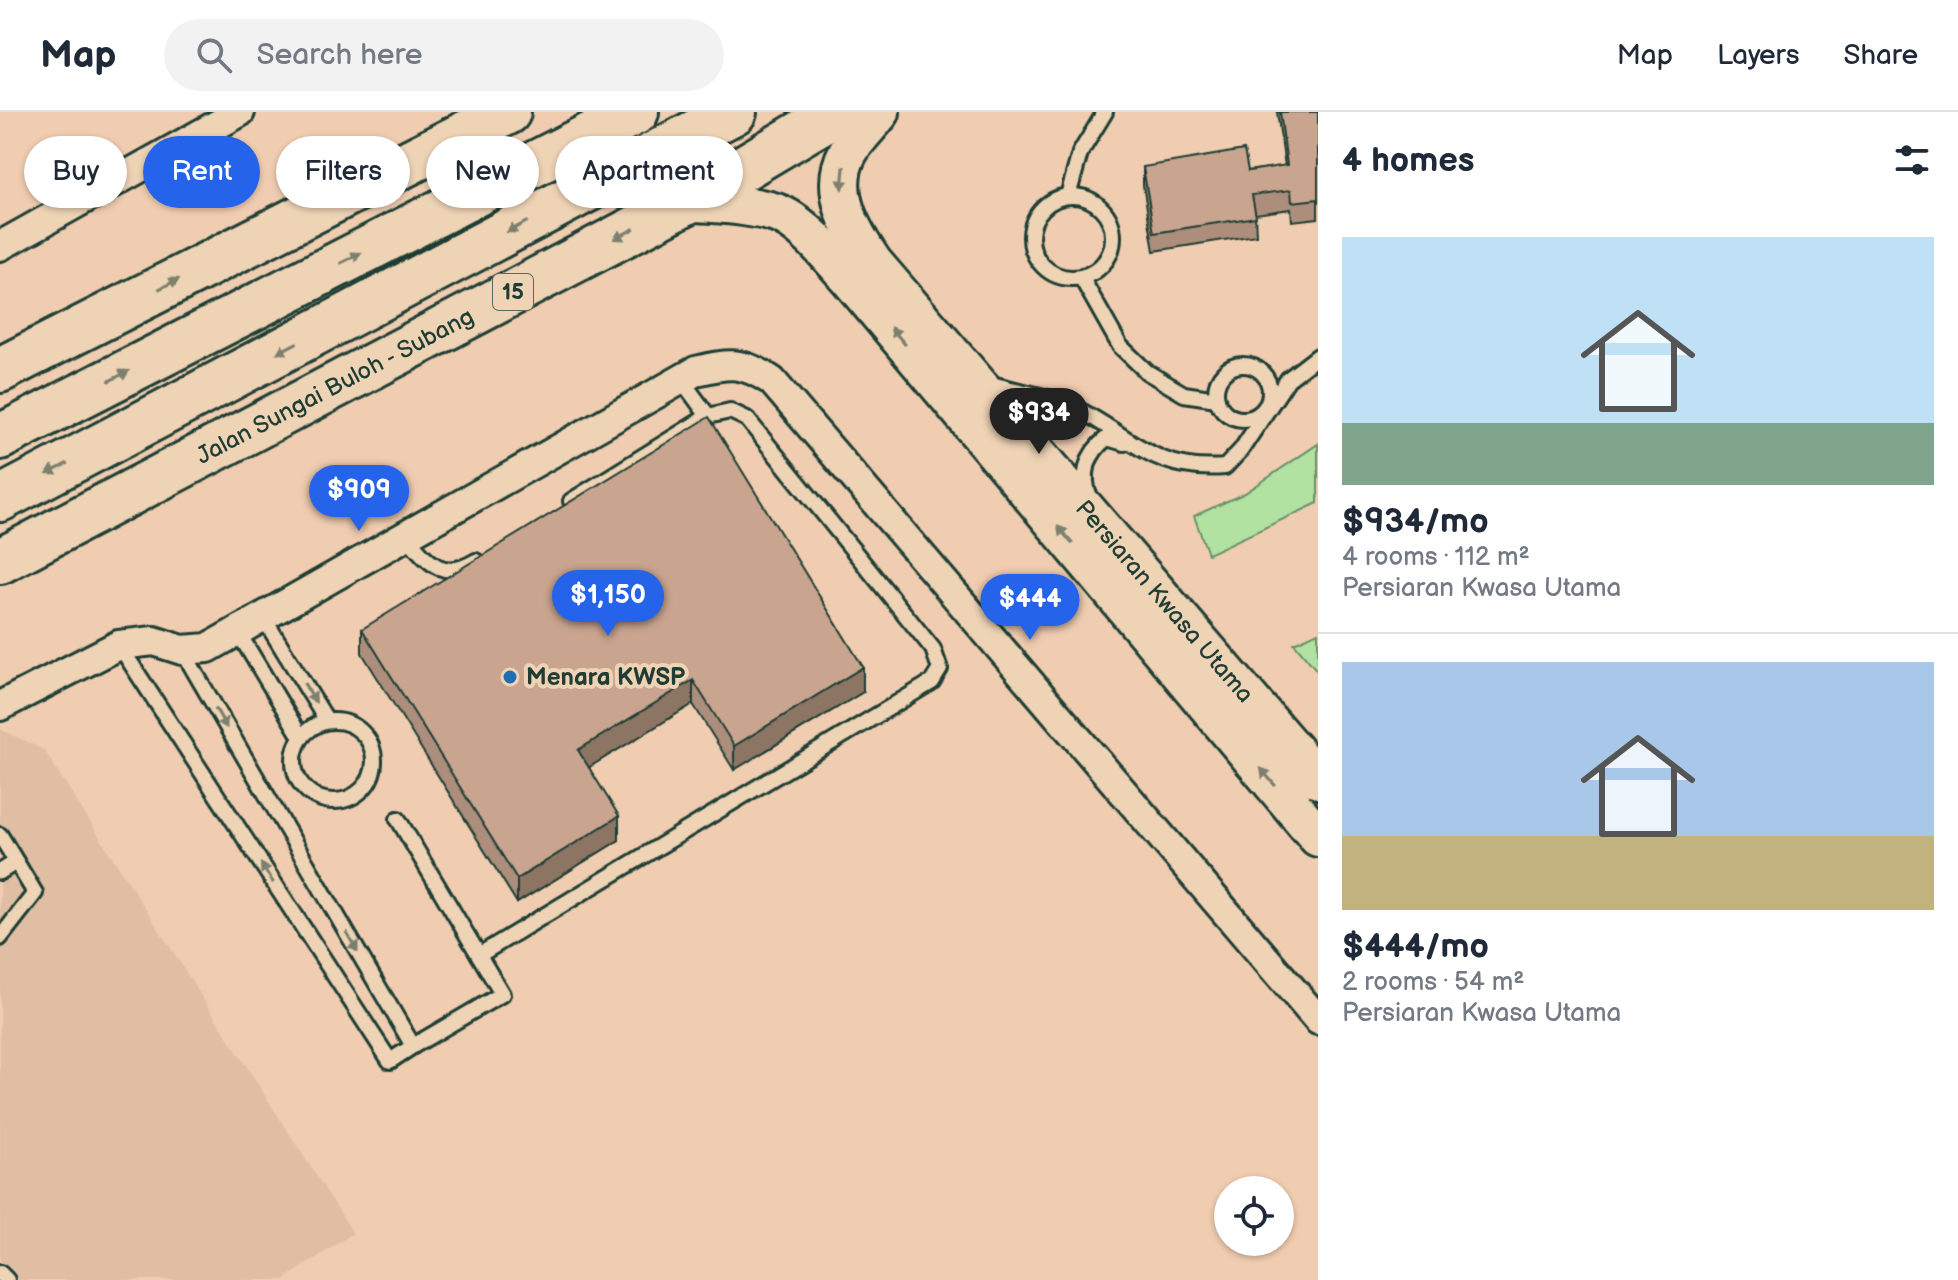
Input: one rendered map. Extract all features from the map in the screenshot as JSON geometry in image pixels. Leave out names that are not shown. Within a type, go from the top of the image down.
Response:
[{"type":"highway","points":[[0,370],[508,112]]},
{"type":"highway","points":[[0,437],[636,112]]},
{"type":"highway","points":[[0,499],[734,112]]},
{"type":"highway","name":"Jalan Sungai Buloh - Subang","points":[[743,168],[837,112]]},
{"type":"highway","name":"Jalan Sungai Buloh - Subang","points":[[0,561],[675,208]]},
{"type":"street","points":[[0,246],[240,112]]},
{"type":"street","name":"Persiaran Kwasa Utama","points":[[880,112],[848,152],[842,171],[841,203],[853,233],[873,263],[1318,779]]},
{"type":"street","name":"Persiaran Kwasa Utama","points":[[743,207],[779,214],[807,234],[851,280],[1318,837]]},
{"type":"street","points":[[0,706],[119,645],[154,641],[182,650],[208,648],[696,371],[728,364],[752,368],[772,381],[1318,1020]]},
{"type":"lane","points":[[1068,196],[1080,153],[1105,112]]},
{"type":"lane","points":[[1068,196],[1094,202],[1111,223],[1111,251],[1094,272],[1081,277],[1055,275],[1043,267],[1030,243],[1035,217],[1043,206],[1068,196]]},
{"type":"lane","points":[[1081,277],[1120,346],[1147,372],[1184,394],[1217,399]]},
{"type":"lane","points":[[974,380],[1066,404],[1101,421],[1164,461],[1201,469],[1225,467],[1241,450],[1288,379],[1318,356]]},
{"type":"lane","points":[[1247,365],[1262,373],[1267,380],[1270,389],[1267,407],[1244,419],[1227,413],[1217,399],[1218,381],[1230,369],[1247,365]]},
{"type":"lane","points":[[681,379],[708,416]]},
{"type":"lane","points":[[479,955],[932,682],[940,669],[933,649],[747,419],[730,411],[708,416],[553,512]]},
{"type":"lane","points":[[1101,527],[1086,488],[1085,468],[1096,447],[1107,438],[1136,446]]},
{"type":"lane","points":[[406,536],[432,565],[447,570],[463,569],[489,553]]},
{"type":"lane","points":[[263,617],[327,721]]},
{"type":"lane","points":[[238,632],[301,737]]},
{"type":"lane","points":[[119,645],[390,1061],[502,994],[398,819]]},
{"type":"lane","points":[[182,650],[413,1046]]},
{"type":"lane","points":[[327,721],[341,721],[354,727],[365,736],[375,761],[366,787],[355,796],[328,802],[304,789],[296,777],[293,764],[301,737],[308,729],[327,721]]},
{"type":"lane","points":[[0,835],[35,893],[0,938]]},
{"type":"lane","points":[[0,872],[16,862]]},
{"type":"lane","points":[[0,1273],[7,1280]]},
{"type":"shaded area","points":[[0,729],[44,750],[353,1233],[284,1280],[0,1280]]},
{"type":"green space","points":[[1318,444],[1318,503],[1208,554],[1194,516],[1245,493]]},
{"type":"green space","points":[[1318,632],[1318,672],[1294,643]]},
{"type":"building","points":[[1280,112],[1318,112],[1318,199],[1292,202],[1291,190],[1252,195],[1256,217],[1154,233],[1143,167],[1244,150],[1248,171],[1287,165]]},
{"type":"building","name":"Menara KWSP","points":[[709,417],[863,667],[734,746],[693,680],[578,750],[619,816],[517,879],[362,629]]},
{"type":"place","name":"Menara KWSP","points":[[510,677]]}]
